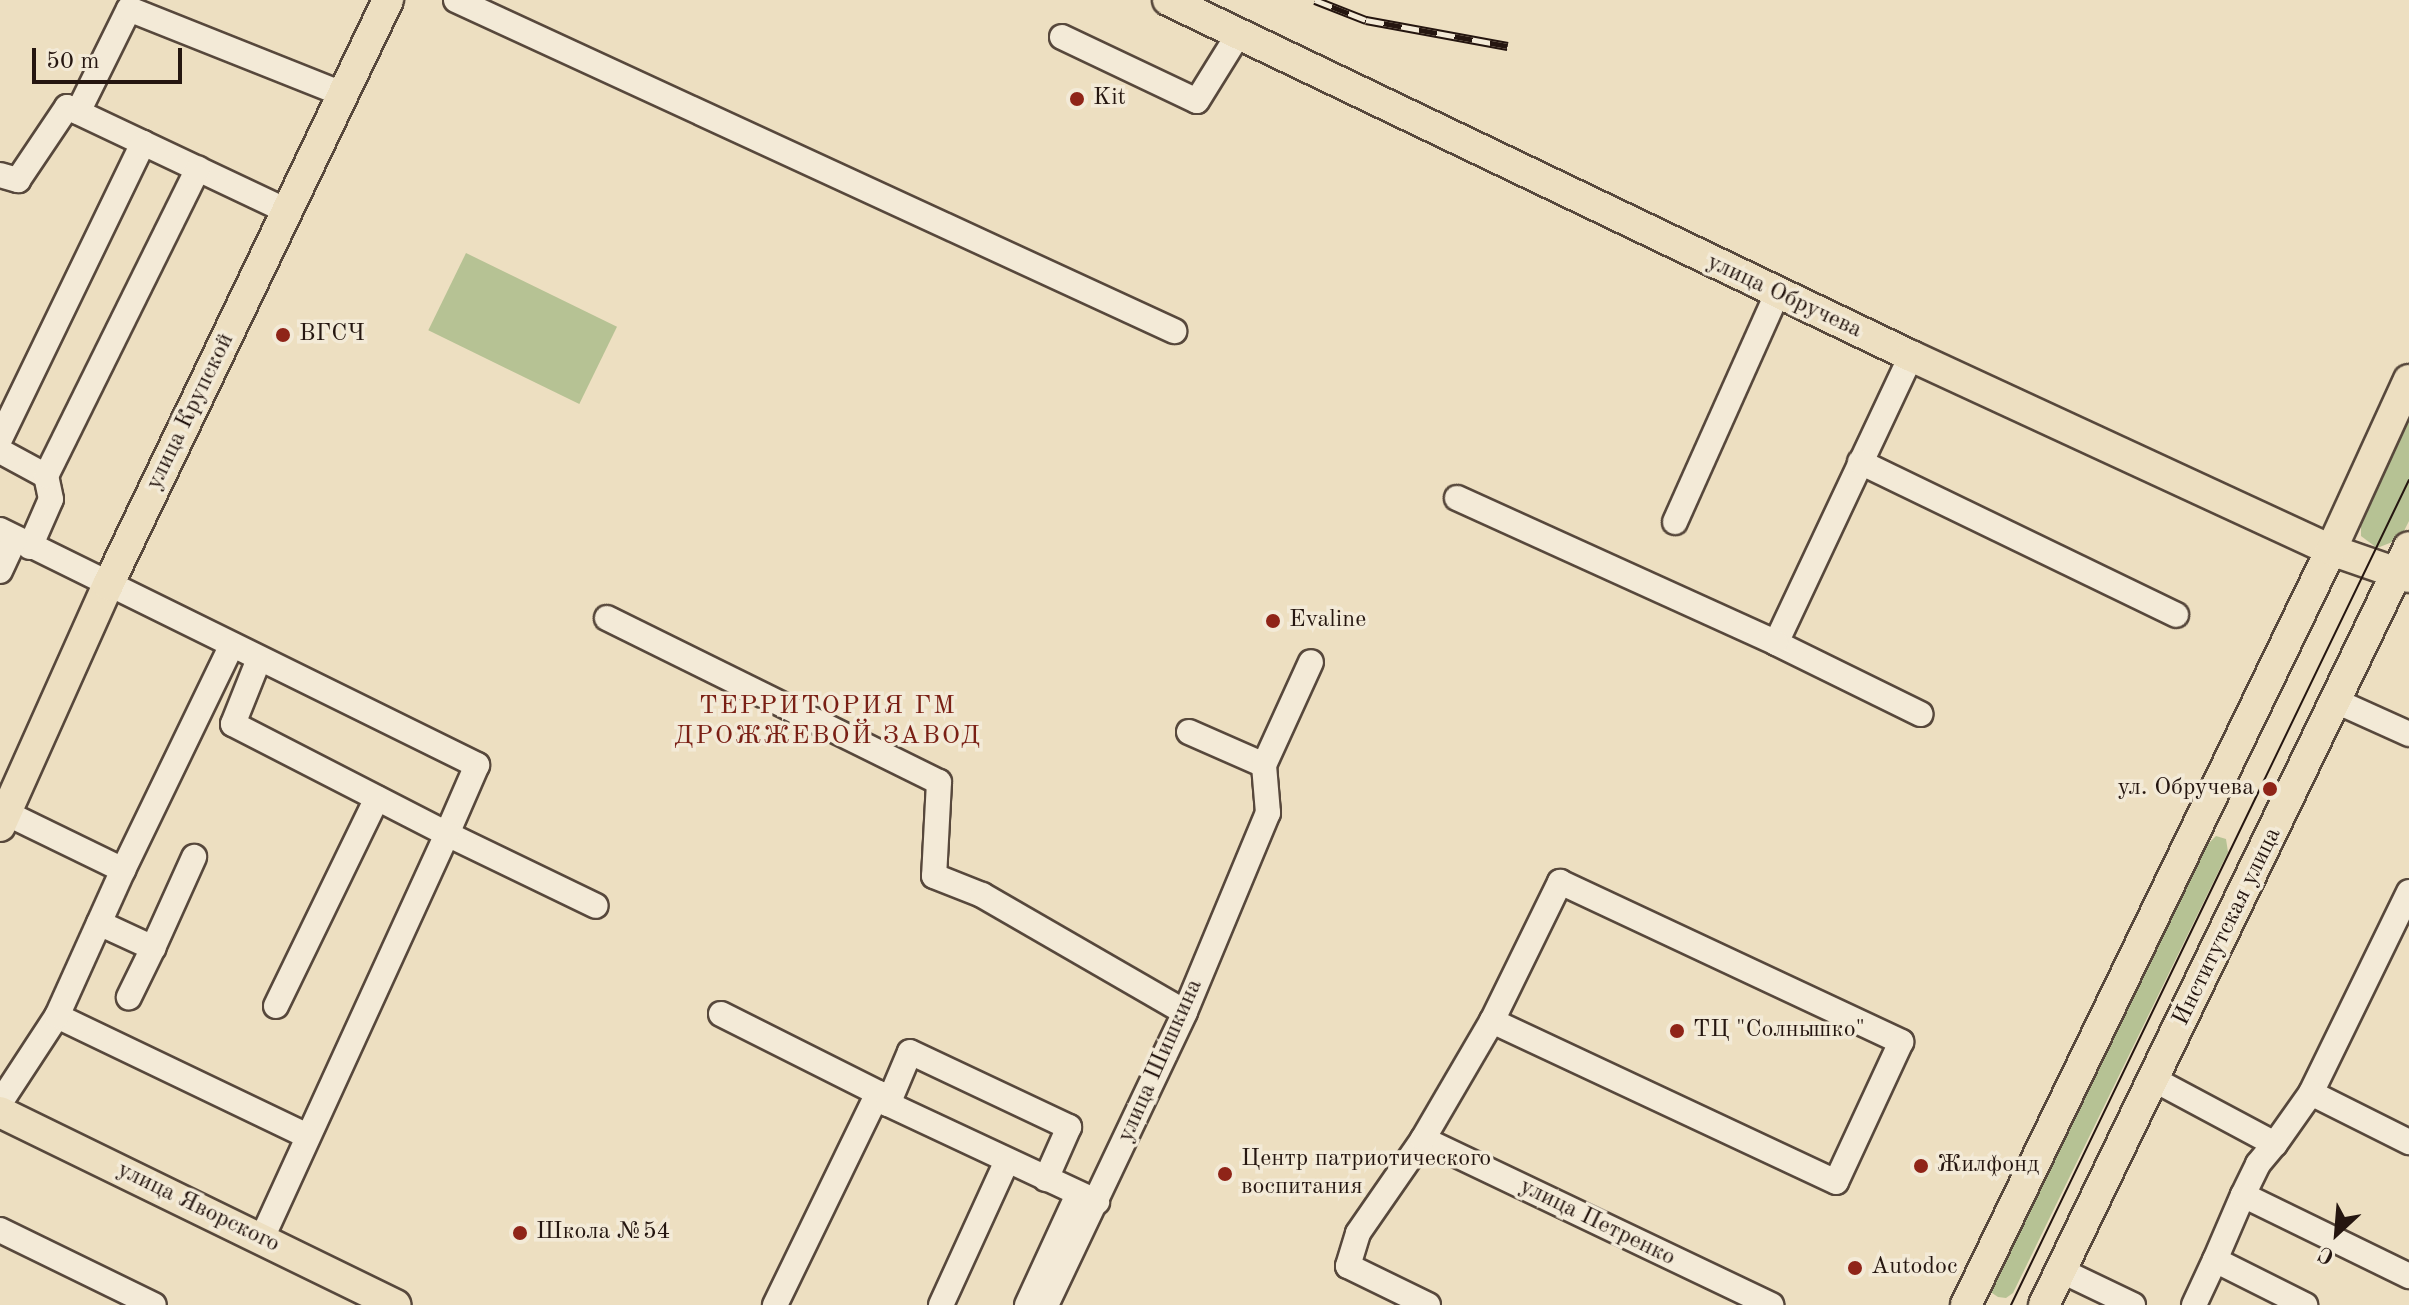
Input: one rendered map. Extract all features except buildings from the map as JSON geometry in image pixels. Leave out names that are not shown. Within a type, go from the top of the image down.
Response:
[{"type":"main road","name":"улица Крупской","points":[[2,816],[108,585],[388,0]]},
{"type":"main road","name":"улица Обручева","points":[[1168,0],[1777,294],[2331,550],[2405,565]]},
{"type":"main road","points":[[1966,1305],[2331,550],[2409,380]]},
{"type":"main road","name":"Институтская улица","points":[[2044,1305],[2405,565]]},
{"type":"main road","name":"улица Яворского","points":[[0,1112],[395,1305]]},
{"type":"street","points":[[456,0],[1174,331]]},
{"type":"street","points":[[78,112],[129,9],[343,94]]},
{"type":"street","points":[[1062,37],[1197,101],[1238,35]]},
{"type":"street","points":[[0,175],[18,180],[67,107],[287,211]]},
{"type":"street","points":[[0,439],[143,143]]},
{"type":"street","points":[[0,571],[15,539],[51,499],[46,476],[198,169]]},
{"type":"street","points":[[1675,522],[1777,294]]},
{"type":"street","points":[[1776,643],[1911,356]]},
{"type":"street","points":[[0,451],[46,476]]},
{"type":"street","points":[[1860,462],[2176,615]]},
{"type":"street","points":[[1457,498],[1776,643],[1920,714]]},
{"type":"street","points":[[15,539],[477,765],[262,1238]]},
{"type":"street","points":[[607,618],[939,782],[934,876],[982,895],[1185,1012]]},
{"type":"street","points":[[0,1103],[57,1016],[123,870],[232,645]]},
{"type":"street","points":[[259,659],[233,724],[447,834],[596,906]]},
{"type":"street","points":[[1189,732],[1264,765],[1311,662]]},
{"type":"street","points":[[2336,701],[2409,734]]},
{"type":"street","name":"улица Шишкина","points":[[1046,1305],[1087,1198],[1185,1012],[1268,813],[1264,765]]},
{"type":"street","points":[[276,1006],[377,798]]},
{"type":"street","points":[[2,816],[123,870]]},
{"type":"street","points":[[129,997],[194,857]]},
{"type":"street","points":[[1428,1305],[1348,1266],[1366,1221],[1423,1139],[1492,1021],[1560,882],[1901,1042],[1836,1182],[1492,1021]]},
{"type":"street","points":[[2194,1305],[2258,1164],[2311,1093],[2409,892]]},
{"type":"street","points":[[99,923],[153,948]]},
{"type":"street","points":[[721,1014],[883,1099],[1087,1198],[1027,1305]]},
{"type":"street","points":[[57,1016],[308,1136]]},
{"type":"street","points":[[775,1305],[910,1052],[1069,1127],[1046,1179]]},
{"type":"street","points":[[2155,1080],[2275,1144]]},
{"type":"street","points":[[2311,1093],[2409,1142]]},
{"type":"street","name":"улица Петренко","points":[[1423,1139],[1771,1305]]},
{"type":"street","points":[[941,1305],[1007,1161]]},
{"type":"street","points":[[2243,1195],[2409,1276]]},
{"type":"street","points":[[0,1230],[154,1305]]},
{"type":"street","points":[[2215,1260],[2305,1305]]},
{"type":"street","points":[[2060,1270],[2133,1305]]},
{"type":"green space","points":[[466,253],[617,327],[579,404],[428,330]]},
{"type":"green space","points":[[2409,416],[2409,521],[2400,539],[2377,548],[2361,536],[2361,519]]},
{"type":"green space","points":[[2216,836],[2226,839],[2228,852],[2013,1293],[2006,1298],[1998,1297],[1989,1291],[2200,852]]},
{"type":"tram line","points":[[2011,1305],[2409,480]]},
{"type":"railway","points":[[1315,0],[1366,20],[1508,46]]},
{"type":"place","name":"Kit","points":[[1077,99]]},
{"type":"place","name":"ВГСЧ","points":[[283,335]]},
{"type":"place","name":"Evaline","points":[[1273,621]]},
{"type":"place","name":"ул. Обручева","points":[[2270,789]]},
{"type":"place","name":"ТЦ \"Солнышко\"","points":[[1677,1031]]},
{"type":"place","name":"Жилфонд","points":[[1921,1166]]},
{"type":"place","name":"Центр патриотического воспитания","points":[[1225,1174]]},
{"type":"place","name":"Школа №54","points":[[520,1233]]},
{"type":"place","name":"Autodoc","points":[[1855,1268]]},
{"type":"district","name":"ТЕРРИТОРИЯ ГМ ДРОЖЖЕВОЙ ЗАВОД","points":[[828,722]]}]
